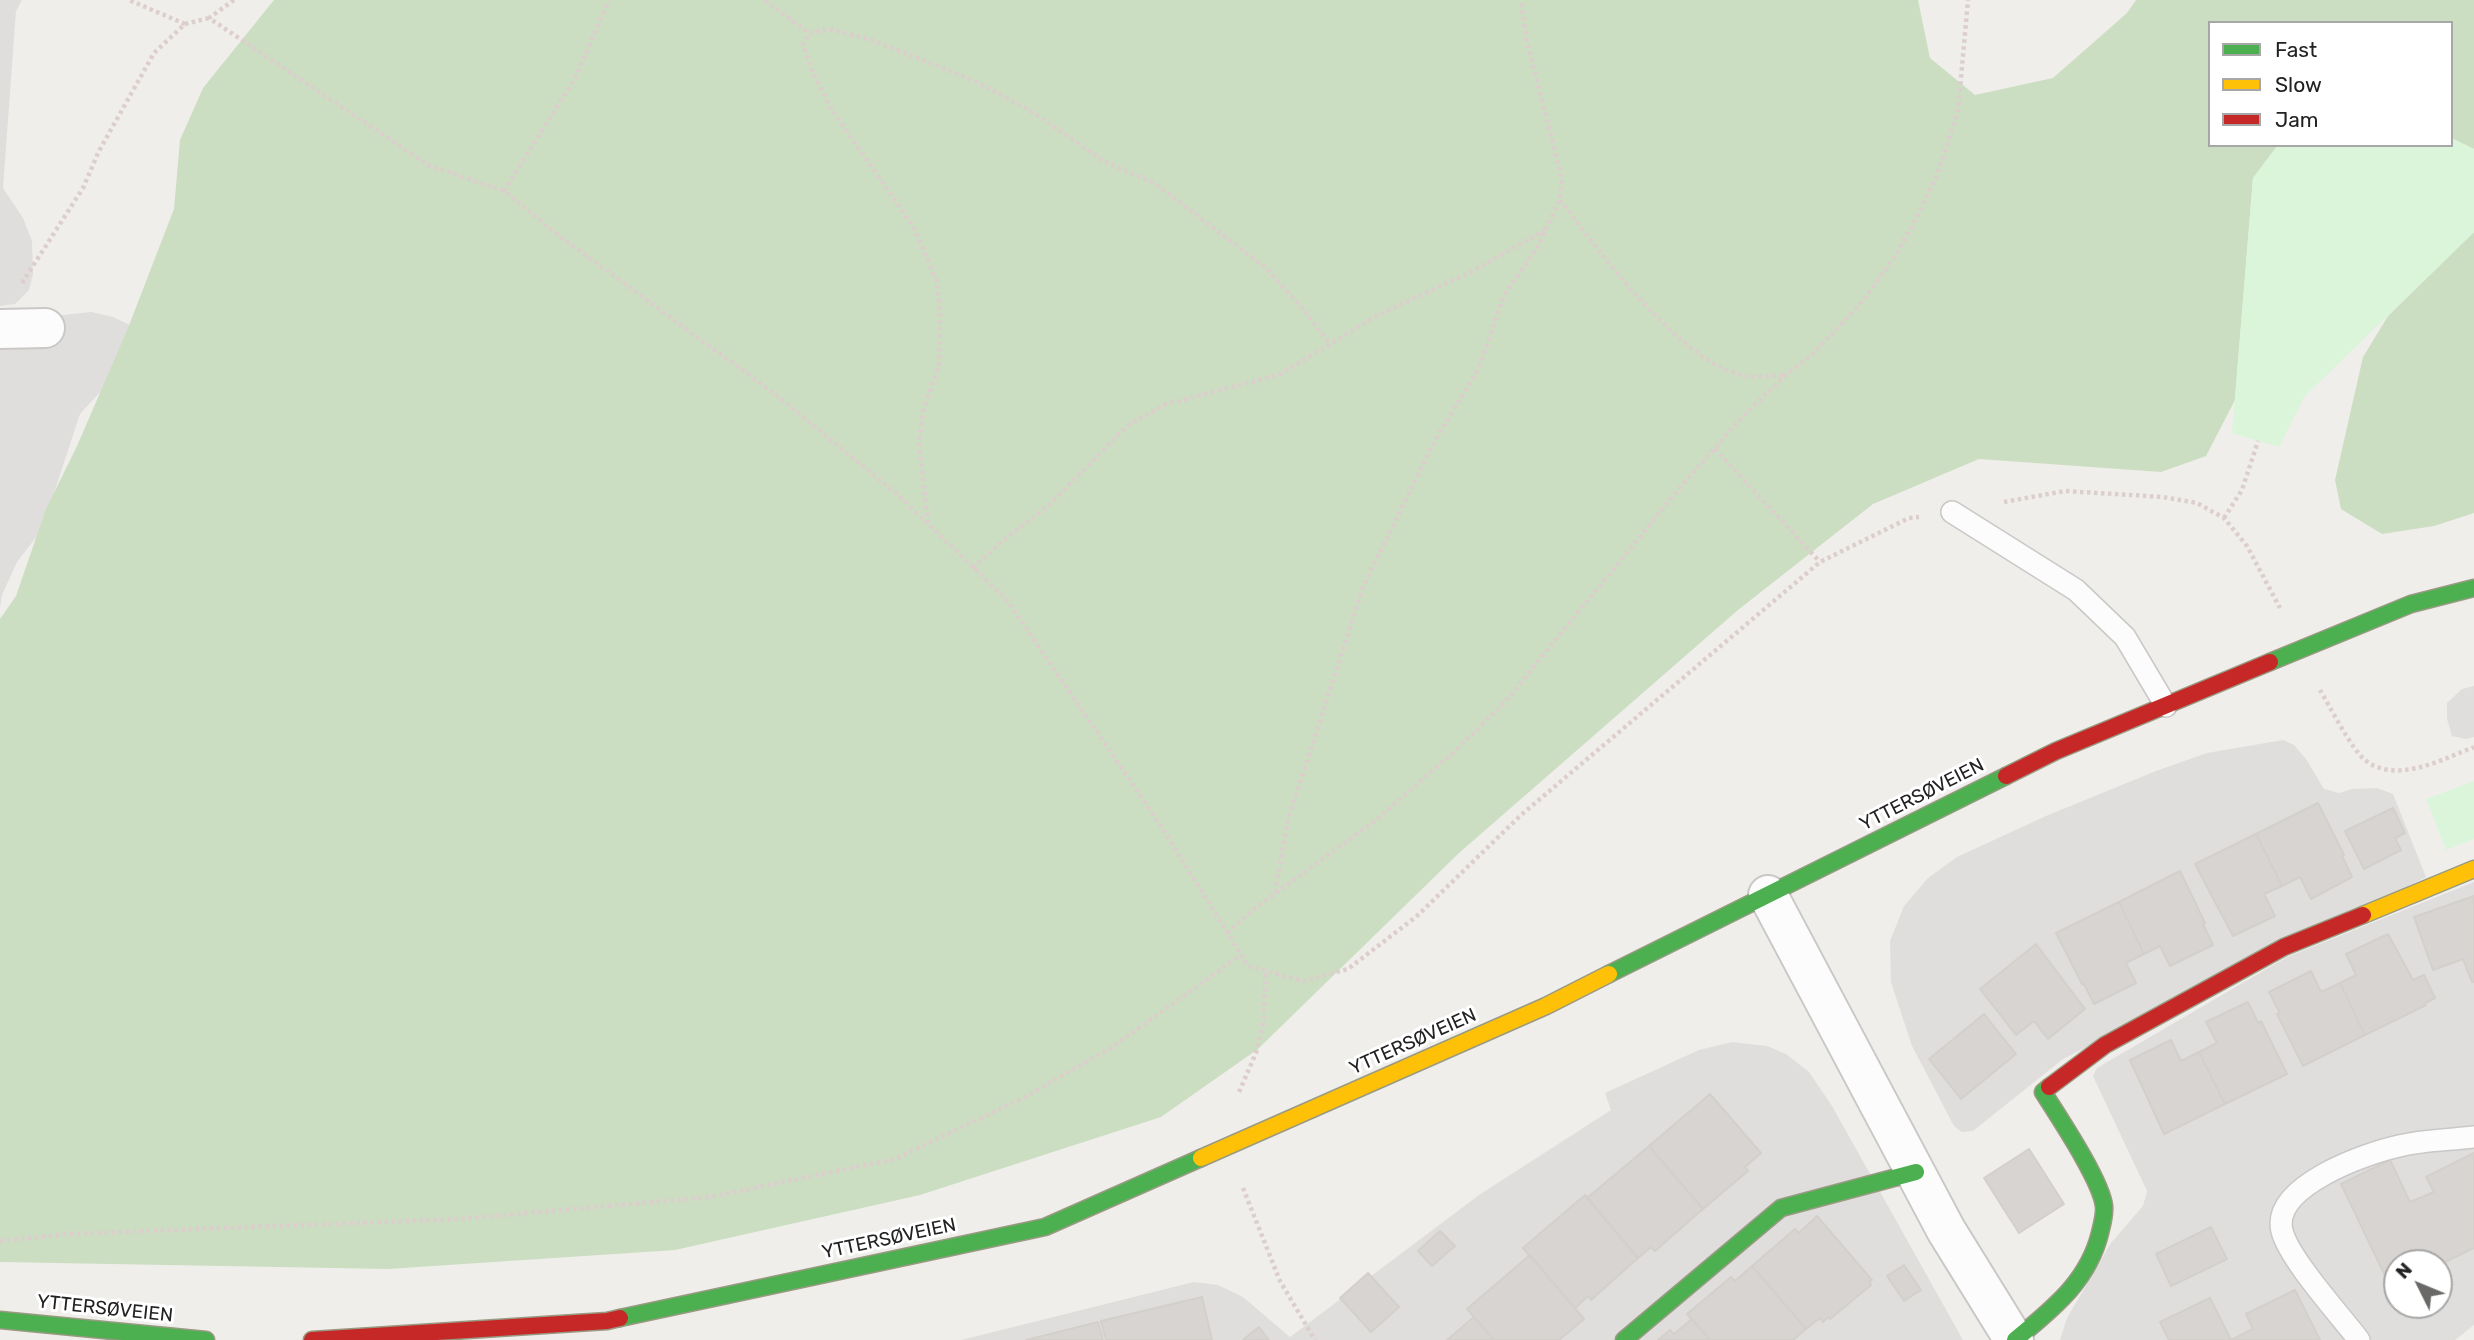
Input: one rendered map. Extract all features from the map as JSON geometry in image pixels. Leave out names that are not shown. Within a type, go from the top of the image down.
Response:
[{"type":"main road","name":"YTTERSØVEIEN","points":[[312,1340],[607,1321],[1045,1227],[1546,1006],[2056,751],[2411,604],[2474,588]]},
{"type":"main road","points":[[2014,1340],[2072,1290],[2089,1268],[2099,1237],[2104,1205],[2043,1092],[2105,1045],[2284,947],[2474,869]]},
{"type":"main road","points":[[1624,1340],[1781,1208],[1916,1172]]},
{"type":"main road","name":"YTTERSØVEIEN","points":[[0,1320],[206,1340]]},
{"type":"street","points":[[0,329],[45,328]]},
{"type":"street","points":[[1769,895],[1946,1230],[2014,1340]]},
{"type":"lane","points":[[1952,512],[2076,590],[2125,637],[2166,706]]},
{"type":"lane","points":[[2359,1340],[2294,1257],[2281,1229],[2285,1209],[2298,1192],[2332,1169],[2399,1146],[2474,1137]]},
{"type":"path","points":[[129,0],[186,24]]},
{"type":"path","points":[[18,289],[83,187],[99,151],[154,53],[186,24],[209,18],[234,0]]},
{"type":"path","points":[[504,191],[575,78],[609,0]]},
{"type":"path","points":[[765,0],[809,33],[829,29],[872,40],[977,82],[1036,114],[1102,161],[1154,183],[1265,267],[1305,311],[1330,344]]},
{"type":"path","points":[[1275,893],[1288,820],[1363,587],[1434,442],[1479,369],[1504,295],[1537,248],[1560,200],[1562,179],[1528,50],[1521,0]]},
{"type":"path","points":[[1227,933],[1275,893],[1375,821],[1457,749],[1504,703],[1741,418],[1786,375],[1813,354],[1860,304],[1894,258],[1938,172],[1958,111],[1968,0]]},
{"type":"path","points":[[209,18],[428,166],[504,191],[558,235],[779,397],[898,495],[1007,600],[1159,823],[1248,966],[1303,981],[1348,969],[1417,916],[1521,815],[1820,562],[1909,518],[2065,491],[2163,497],[2197,503],[2224,518],[2247,546],[2280,608]]},
{"type":"path","points":[[809,33],[803,44],[813,73],[832,110],[913,226],[937,282],[940,315],[939,366],[923,411],[919,442],[928,524]]},
{"type":"path","points":[[1560,200],[1604,257],[1662,324],[1713,363],[1746,376],[1786,375]]},
{"type":"path","points":[[973,568],[1049,505],[1128,425],[1164,405],[1281,373],[1378,315],[1471,272],[1547,229]]},
{"type":"path","points":[[2224,518],[2242,490],[2258,441]]},
{"type":"path","points":[[1715,449],[1820,562]]},
{"type":"path","points":[[2319,688],[2364,760],[2389,771],[2424,767],[2474,747]]},
{"type":"path","points":[[0,1241],[68,1234],[460,1219],[710,1197],[895,1159],[1023,1098],[1111,1048],[1241,955]]},
{"type":"shaded area","points":[[0,0],[22,0],[16,11],[3,188],[23,218],[32,241],[33,274],[29,290],[15,304],[0,306]]},
{"type":"shaded area","points":[[91,312],[113,317],[132,326],[101,391],[80,414],[37,536],[17,562],[2,595],[0,608],[0,349],[27,343],[55,316]]},
{"type":"shaded area","points":[[2474,686],[2474,737],[2466,739],[2452,736],[2447,719],[2447,703],[2462,689]]},
{"type":"shaded area","points":[[2283,740],[2294,745],[2306,759],[2324,789],[2339,793],[2352,789],[2377,788],[2393,794],[2426,877],[2063,1059],[1973,1131],[1962,1132],[1954,1126],[1912,1046],[1891,982],[1890,941],[1904,906],[1928,878],[1957,857],[2046,816],[2207,753]]},
{"type":"shaded area","points":[[2474,882],[2474,1325],[2455,1340],[2060,1340],[2067,1318],[2111,1243],[2143,1206],[2147,1191],[2093,1076],[2097,1068],[2287,957]]},
{"type":"shaded area","points":[[1732,1042],[1767,1046],[1786,1054],[1809,1072],[1832,1106],[1963,1340],[961,1340],[1194,1282],[1218,1285],[1243,1297],[1290,1337],[1479,1195],[1611,1110],[1605,1093],[1699,1050]]},
{"type":"green space","points":[[274,0],[1918,0],[1930,58],[1975,95],[2053,78],[2127,13],[2136,0],[2474,0],[2474,149],[2453,139],[2453,21],[2208,21],[2208,147],[2276,147],[2253,178],[2235,400],[2206,456],[2161,472],[1979,459],[1873,504],[1738,610],[1459,853],[1258,1049],[1161,1117],[920,1195],[675,1250],[388,1269],[0,1262],[0,619],[16,596],[46,509],[77,446],[128,328],[174,209],[180,140],[203,88]]},
{"type":"green space","points":[[2453,139],[2474,149],[2474,232],[2305,396],[2279,447],[2232,433],[2253,178],[2276,147],[2453,147]]},
{"type":"green space","points":[[2474,232],[2474,513],[2434,526],[2382,534],[2341,509],[2335,480],[2363,357],[2388,316]]},
{"type":"green space","points":[[2474,781],[2474,839],[2446,850],[2426,799]]},
{"type":"building","points":[[2318,803],[2352,877],[2311,899],[2300,877],[2282,886],[2256,834]]},
{"type":"building","points":[[2393,808],[2405,833],[2395,838],[2401,850],[2364,869],[2345,831]]},
{"type":"building","points":[[2256,834],[2282,886],[2264,894],[2275,916],[2233,936],[2195,864]]},
{"type":"building","points":[[2180,871],[2213,945],[2170,966],[2160,946],[2144,954],[2119,902]]},
{"type":"building","points":[[2474,896],[2472,982],[2463,959],[2433,970],[2414,917]]},
{"type":"building","points":[[2119,902],[2144,954],[2126,963],[2136,983],[2094,1004],[2056,933]]},
{"type":"building","points":[[2388,934],[2413,980],[2424,975],[2435,998],[2365,1035],[2340,983],[2356,975],[2346,954]]},
{"type":"building","points":[[2036,944],[2085,1009],[2048,1039],[2034,1021],[2016,1035],[1980,989]]},
{"type":"building","points":[[2311,971],[2321,992],[2340,983],[2365,1035],[2303,1066],[2269,992]]},
{"type":"building","points":[[2248,1002],[2258,1023],[2261,1021],[2287,1074],[2225,1104],[2199,1052],[2217,1043],[2206,1022]]},
{"type":"building","points":[[1984,1014],[2016,1054],[1961,1099],[1929,1059]]},
{"type":"building","points":[[2171,1040],[2181,1061],[2199,1052],[2225,1104],[2164,1134],[2130,1060]]},
{"type":"building","points":[[1710,1094],[1761,1153],[1745,1167],[1748,1171],[1703,1209],[1649,1146]]},
{"type":"building","points":[[1649,1146],[1703,1209],[1655,1251],[1651,1247],[1638,1258],[1587,1198]]},
{"type":"building","points":[[2029,1149],[2064,1204],[2019,1233],[1984,1178]]},
{"type":"building","points":[[2474,1153],[2474,1248],[2453,1258],[2453,1249],[2383,1249],[2383,1271],[2341,1184],[2390,1160],[2410,1202],[2434,1192],[2426,1177]]},
{"type":"building","points":[[1585,1195],[1638,1258],[1591,1300],[1588,1296],[1575,1308],[1523,1248]]},
{"type":"building","points":[[1817,1216],[1872,1280],[1869,1282],[1871,1285],[1830,1319],[1828,1317],[1823,1322],[1820,1318],[1806,1329],[1752,1266],[1795,1229],[1799,1233]]},
{"type":"building","points":[[2211,1227],[2227,1259],[2171,1286],[2156,1254]]},
{"type":"building","points":[[1440,1231],[1455,1246],[1432,1266],[1418,1251]]},
{"type":"building","points":[[1530,1255],[1584,1319],[1559,1340],[1494,1340],[1467,1309]]},
{"type":"building","points":[[1904,1265],[1921,1290],[1904,1301],[1887,1276]]},
{"type":"building","points":[[1752,1266],[1806,1329],[1793,1340],[1710,1340],[1687,1314],[1731,1277],[1735,1281]]},
{"type":"building","points":[[1368,1273],[1399,1307],[1371,1332],[1340,1298]]},
{"type":"building","points":[[2295,1290],[2320,1340],[2231,1340],[2253,1329],[2246,1314]]},
{"type":"building","points":[[1202,1297],[1212,1340],[1106,1340],[1101,1321]]},
{"type":"building","points":[[2210,1298],[2231,1340],[2169,1340],[2160,1322]]},
{"type":"building","points":[[1474,1317],[1494,1340],[1447,1340]]},
{"type":"building","points":[[1692,1319],[1710,1340],[1658,1340],[1670,1330],[1674,1334]]},
{"type":"building","points":[[1098,1322],[1103,1340],[1026,1340]]},
{"type":"building","points":[[1259,1327],[1269,1340],[1243,1340]]},
{"type":"traffic: fast","points":[[2270,662],[2411,604],[2474,588]]},
{"type":"traffic: fast","points":[[1609,974],[2006,776]]},
{"type":"traffic: fast","points":[[2015,1340],[2055,1305],[2078,1280],[2094,1250],[2104,1216],[2104,1206],[2095,1181],[2043,1092],[2049,1087]]},
{"type":"traffic: fast","points":[[620,1318],[1045,1227],[1201,1158]]},
{"type":"traffic: fast","points":[[1624,1340],[1781,1208],[1916,1172]]},
{"type":"traffic: fast","points":[[0,1320],[206,1340]]},
{"type":"traffic: slow","points":[[2363,915],[2474,869]]},
{"type":"traffic: slow","points":[[1201,1158],[1546,1006],[1609,974]]},
{"type":"traffic: jam","points":[[2006,776],[2056,751],[2270,662]]},
{"type":"traffic: jam","points":[[2049,1087],[2105,1045],[2284,947],[2363,915]]},
{"type":"traffic: jam","points":[[312,1340],[620,1318]]}]
